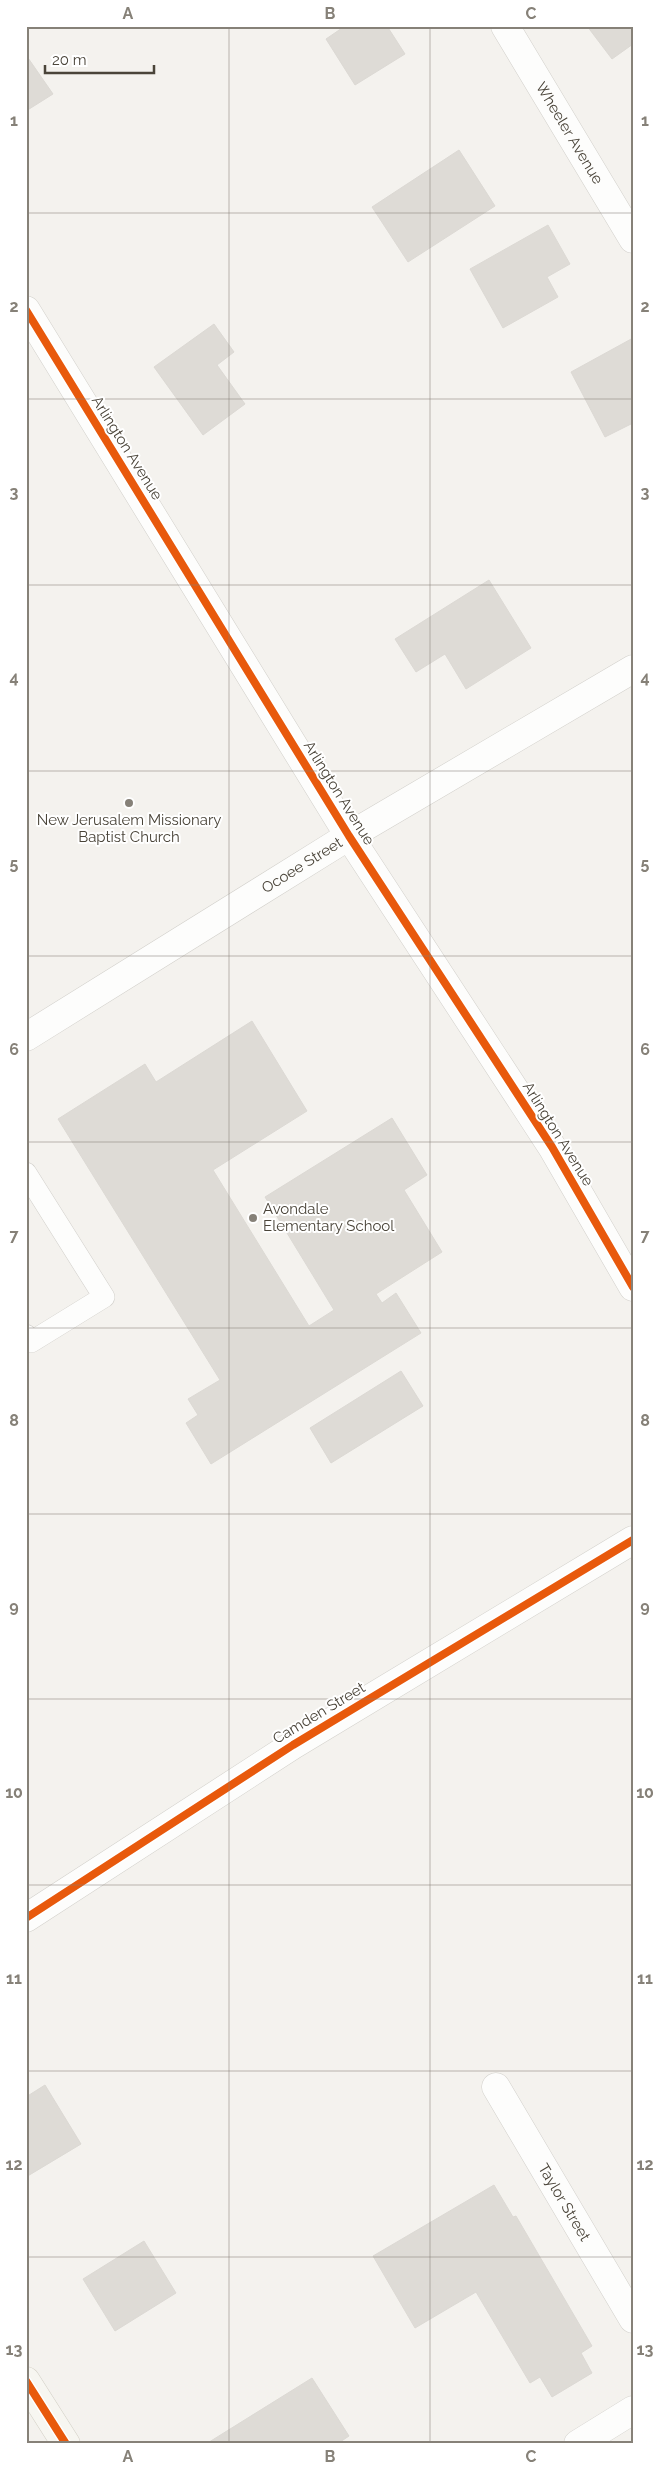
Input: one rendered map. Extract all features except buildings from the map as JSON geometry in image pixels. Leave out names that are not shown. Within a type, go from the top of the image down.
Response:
[{"type":"main road","points":[[26,2381],[66,2444]]},
{"type":"street","name":"Wheeler Avenue","points":[[505,26],[633,239]]},
{"type":"street","name":"Arlington Avenue","points":[[26,310],[349,836],[552,1147],[633,1287]]},
{"type":"street","name":"Ocoee Street","points":[[26,1038],[349,836],[633,669]]},
{"type":"street","name":"Camden Street","points":[[26,1918],[293,1745],[633,1540]]},
{"type":"street","name":"Taylor Street","points":[[496,2087],[633,2318]]},
{"type":"street","points":[[578,2444],[633,2410]]},
{"type":"lane","points":[[26,1173],[104,1297],[28,1341]]},
{"type":"cycle path","points":[[26,310],[349,836],[552,1147],[633,1287]]},
{"type":"cycle path","points":[[26,1918],[293,1745],[633,1540]]},
{"type":"cycle path","points":[[26,2381],[66,2444]]},
{"type":"place","name":"New Jerusalem Missionary Baptist Church","points":[[129,803]]},
{"type":"place","name":"Avondale Elementary School","points":[[253,1218]]}]
